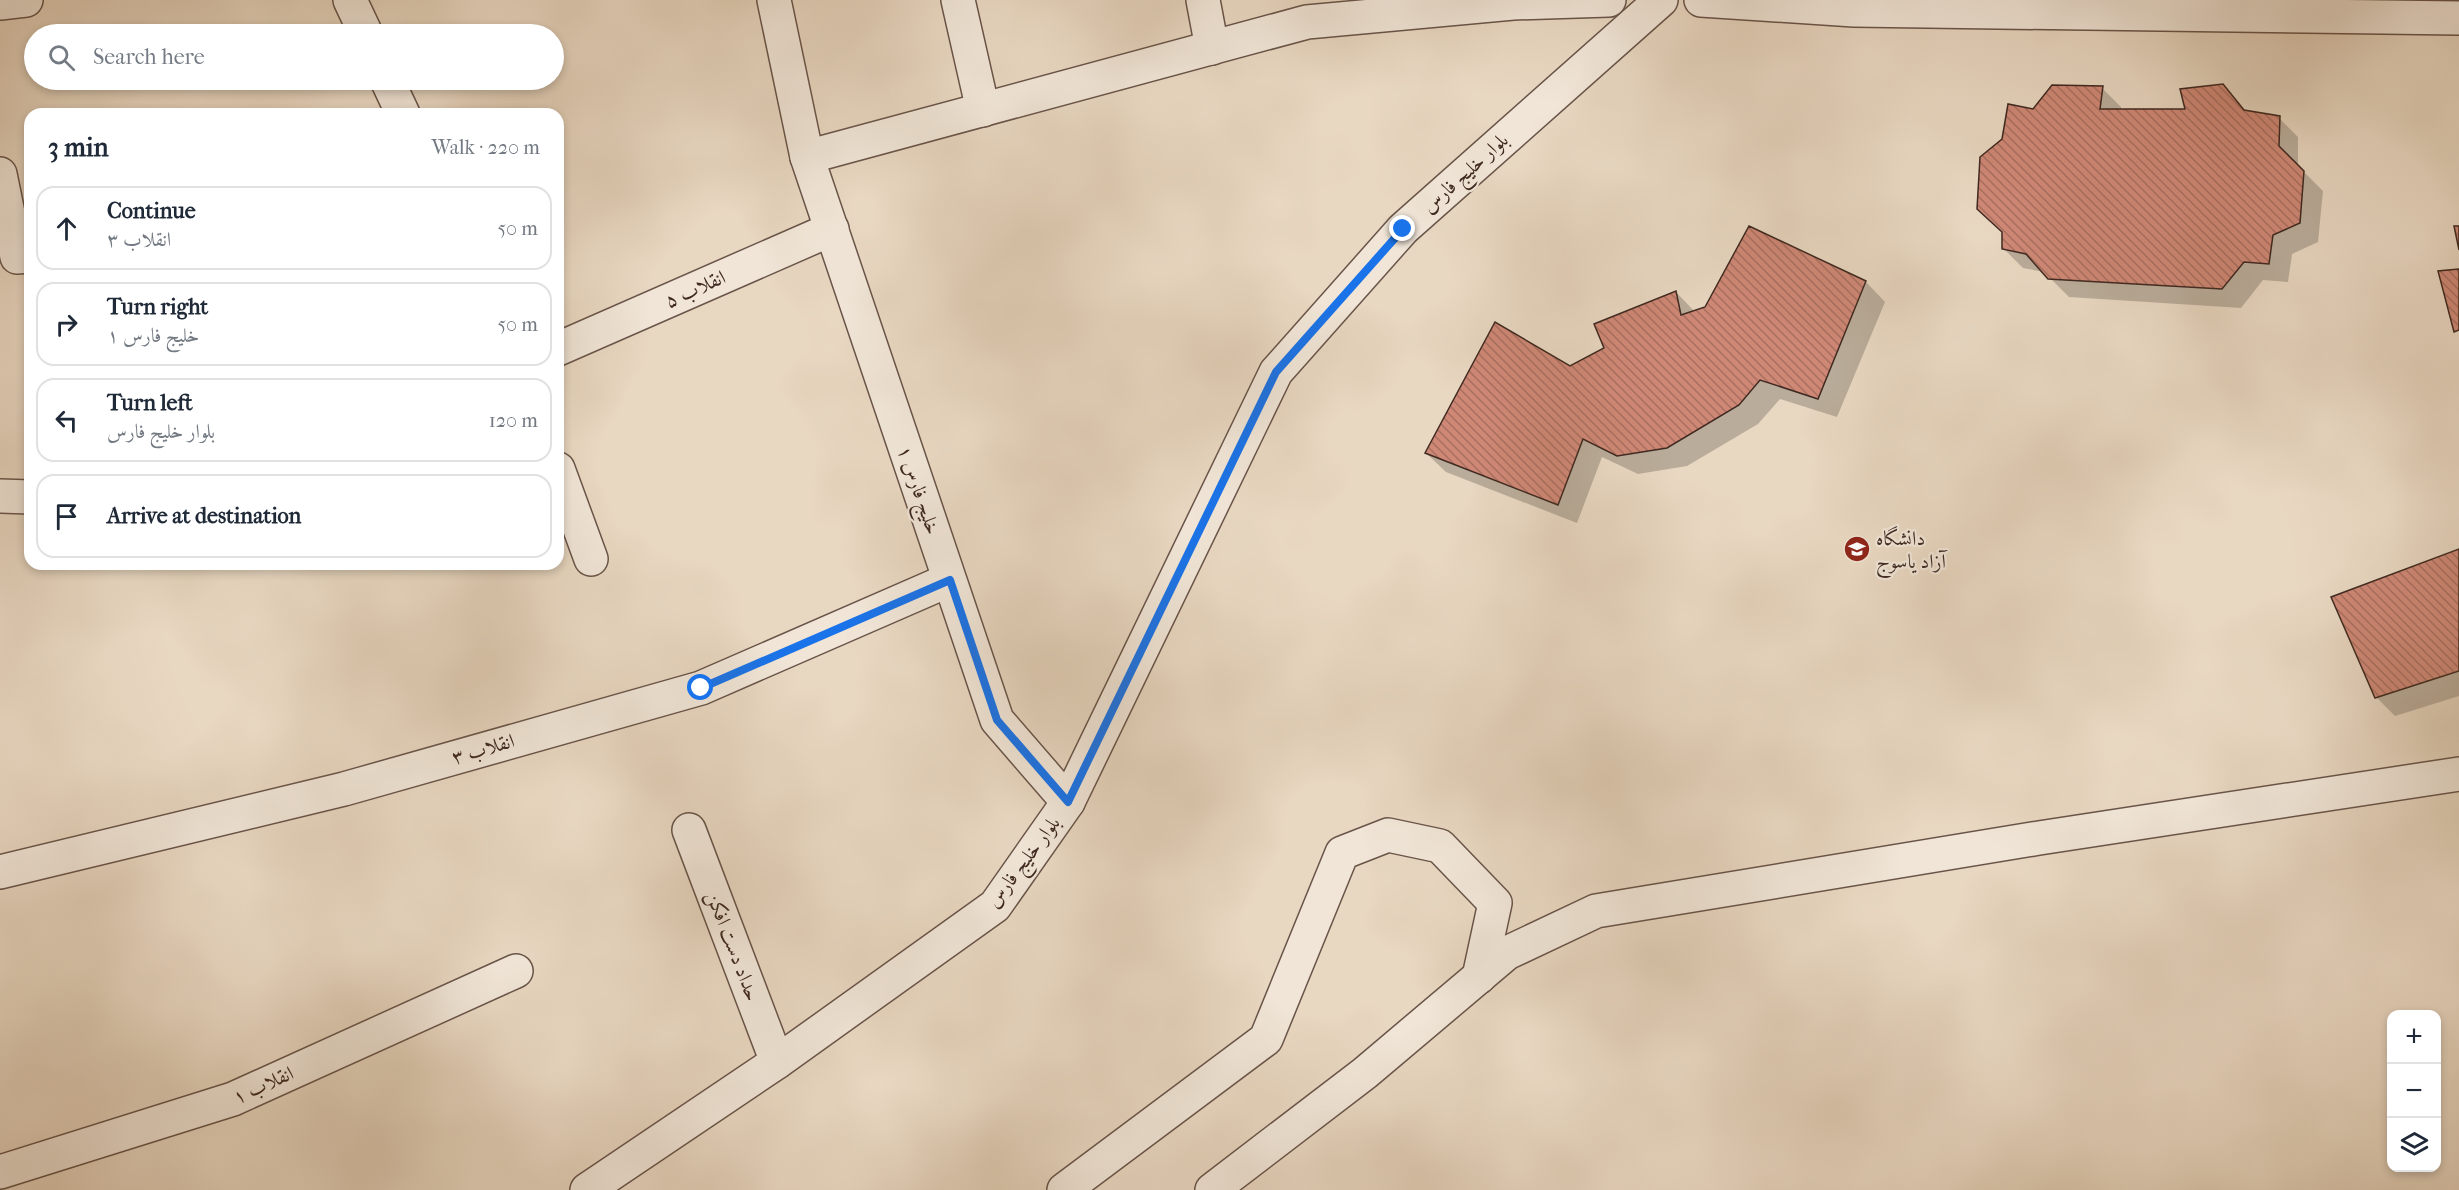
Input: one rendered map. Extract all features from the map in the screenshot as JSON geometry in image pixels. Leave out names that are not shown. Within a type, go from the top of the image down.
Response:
[{"type":"street","points":[[0,3],[26,0]]},
{"type":"street","points":[[350,0],[361,24]]},
{"type":"street","name":"خلیج فارس ۱","points":[[774,0],[807,157],[997,720],[1068,802]]},
{"type":"street","points":[[958,0],[983,110]]},
{"type":"street","points":[[1203,0],[1212,48]]},
{"type":"street","points":[[807,157],[1307,22],[1439,5],[1609,0]]},
{"type":"street","name":"بلوار خلیج فارس","points":[[587,1190],[777,1062],[995,906],[1068,802],[1276,372],[1403,229],[1660,0]]},
{"type":"street","points":[[1701,0],[1854,10],[2459,18]]},
{"type":"street","points":[[392,90],[400,108]]},
{"type":"street","points":[[0,174],[17,257],[24,256]]},
{"type":"street","name":"انقلاب ۵","points":[[564,346],[832,229]]},
{"type":"street","points":[[564,485],[591,559]]},
{"type":"street","points":[[0,496],[24,497]]},
{"type":"street","name":"انقلاب ۳","points":[[0,872],[344,789],[701,688],[950,580]]},
{"type":"street","points":[[1212,1190],[1365,1073],[1507,953],[1596,911],[2062,835],[2459,774]]},
{"type":"street","name":"حداد دست افکن","points":[[689,830],[777,1062]]},
{"type":"street","points":[[1064,1190],[1266,1039],[1342,853],[1388,835],[1440,846],[1495,903],[1479,977]]},
{"type":"street","name":"انقلاب ۱","points":[[0,1172],[233,1099],[516,971]]},
{"type":"building","points":[[2223,84],[2244,110],[2280,116],[2279,146],[2304,171],[2300,223],[2273,235],[2269,264],[2244,262],[2222,289],[2048,279],[2026,254],[2002,249],[2002,232],[1977,209],[1980,157],[2002,139],[2008,104],[2033,109],[2052,85],[2103,86],[2100,109],[2185,109],[2180,89]]},
{"type":"building","points":[[1749,226],[1866,281],[1818,399],[1760,380],[1739,405],[1667,448],[1617,456],[1583,439],[1558,505],[1425,453],[1495,322],[1570,366],[1604,348],[1594,324],[1676,291],[1681,315],[1705,307]]},
{"type":"building","points":[[2454,226],[2459,226],[2459,250]]},
{"type":"building","points":[[2459,269],[2459,330],[2454,332],[2438,271]]},
{"type":"building","points":[[2459,549],[2459,671],[2375,698],[2331,597]]},
{"type":"place","name":"دانشگاه آزاد یاسوج","points":[[1857,549]]},
{"type":"route","points":[[701,688],[950,580],[997,720],[1068,802],[1276,372],[1403,229]]}]
